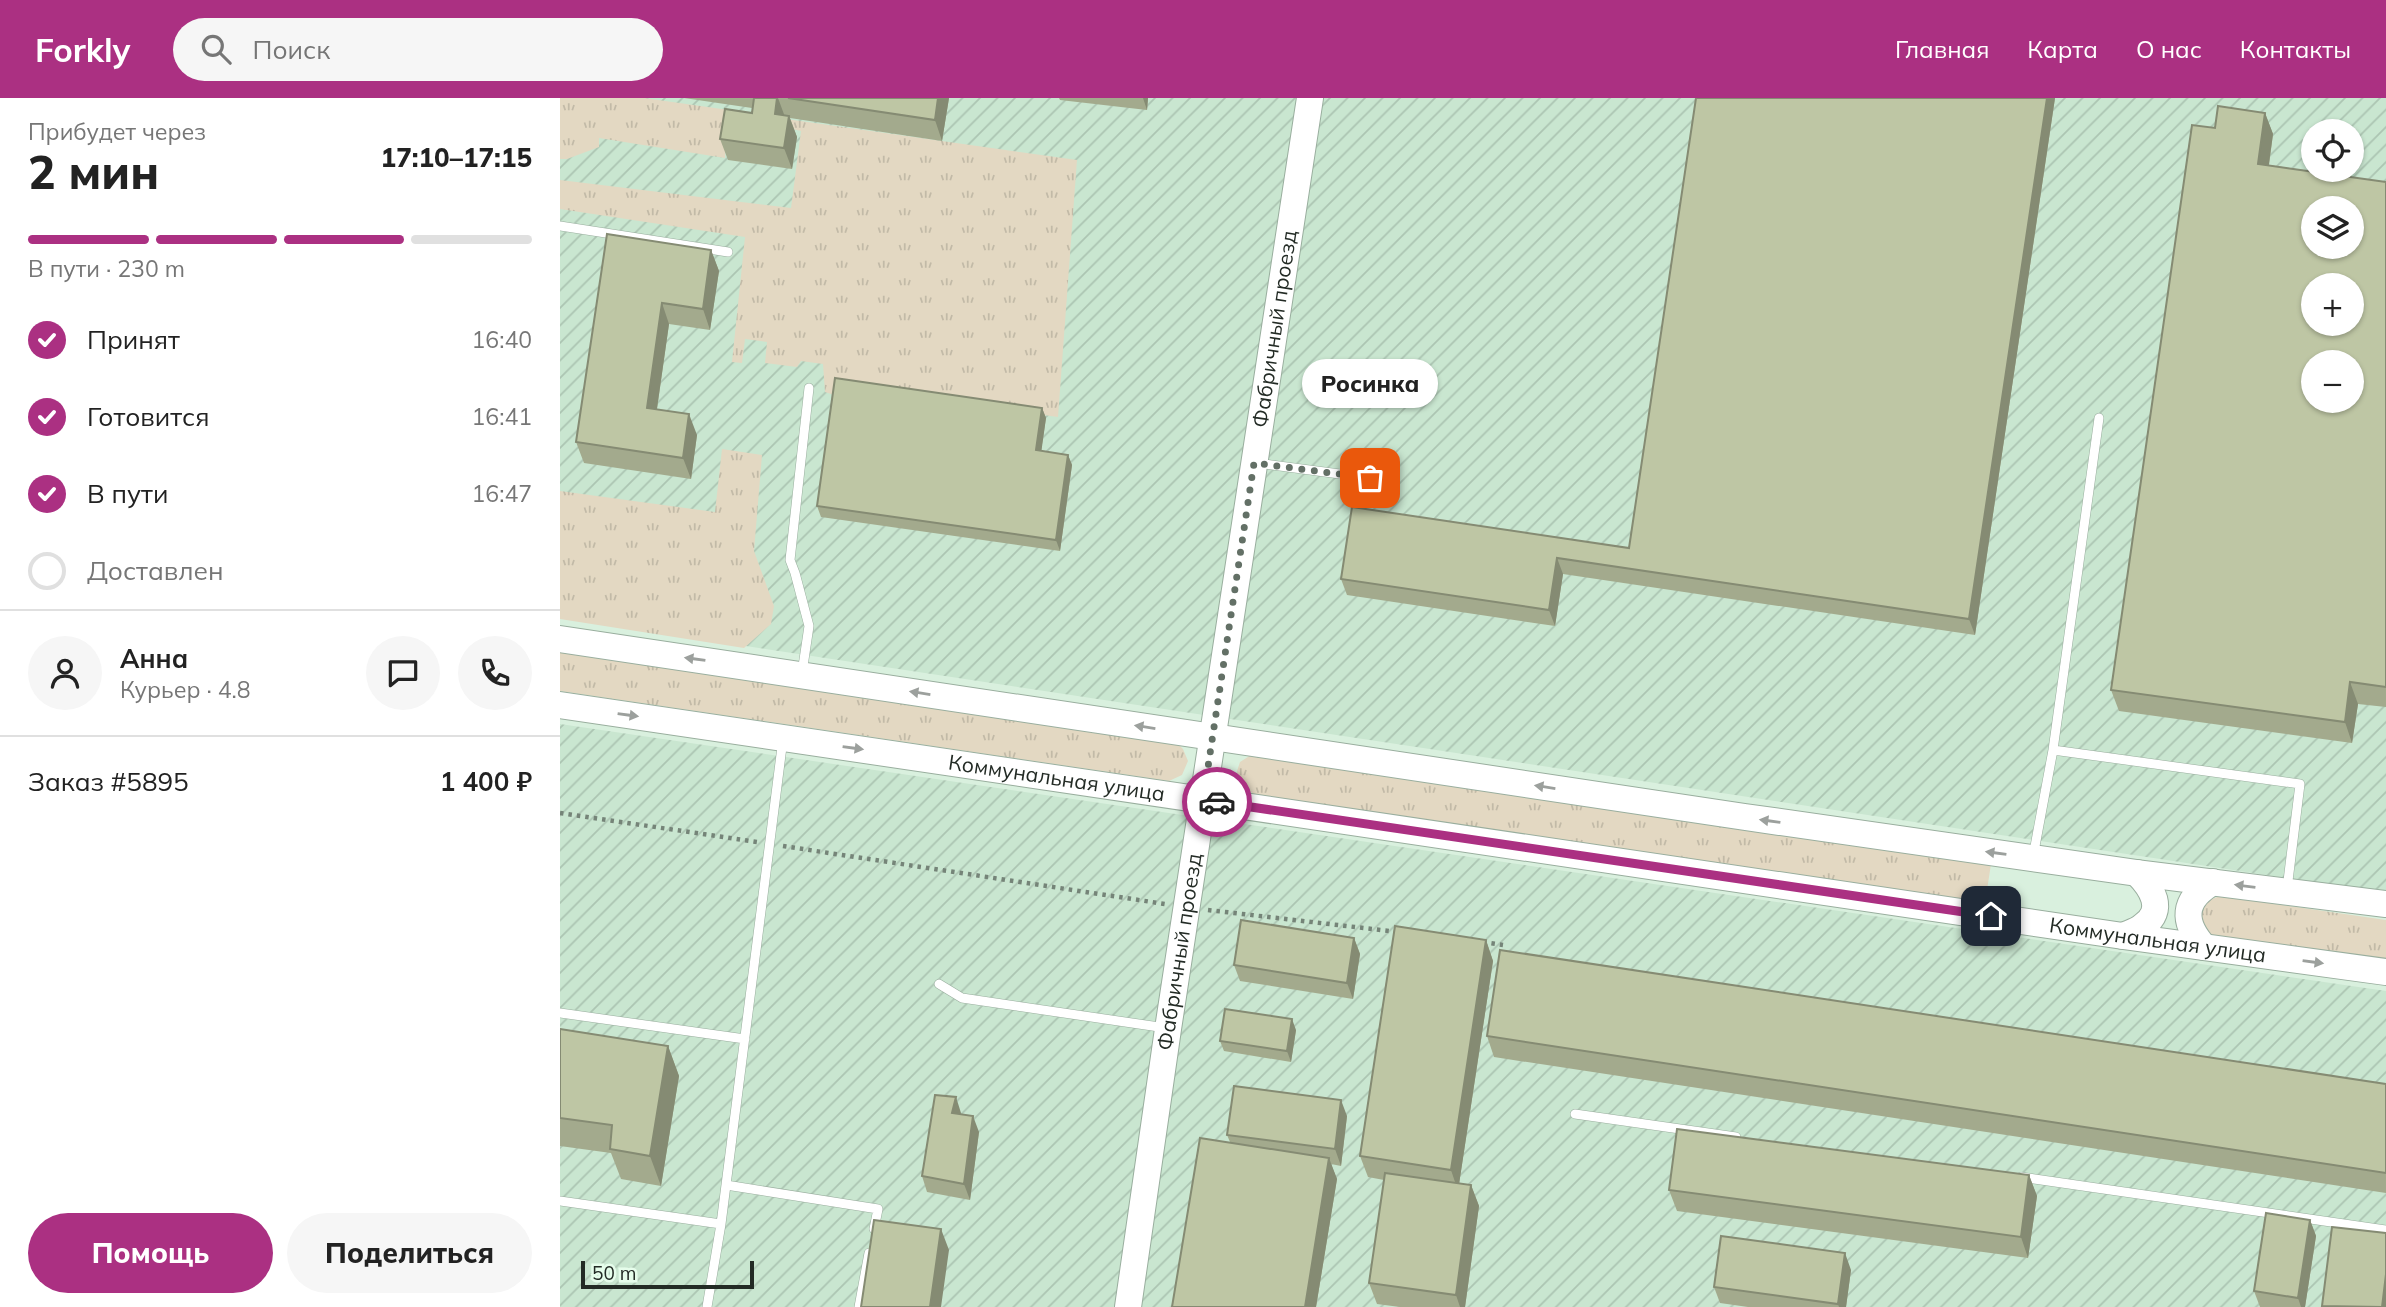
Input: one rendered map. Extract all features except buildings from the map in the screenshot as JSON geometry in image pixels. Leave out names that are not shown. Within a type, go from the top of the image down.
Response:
[{"type":"main road","name":"Фабричный проезд","points":[[1128,1307],[1310,98]]},
{"type":"main road","points":[[560,639],[2033,858],[2386,905]]},
{"type":"main road","name":"Коммунальная улица","points":[[560,705],[2123,936],[2386,972]]},
{"type":"main road","points":[[2123,936],[2144,926],[2152,917],[2155,905],[2149,885],[2137,873]]},
{"type":"main road","points":[[2204,947],[2192,933],[2188,921],[2191,902],[2201,889],[2213,882]]},
{"type":"lane","points":[[560,226],[728,251]]},
{"type":"lane","points":[[802,675],[809,626],[796,573],[790,560],[809,388]]},
{"type":"lane","points":[[2033,858],[2053,750],[2099,418]]},
{"type":"lane","points":[[1254,463],[1370,478]]},
{"type":"lane","points":[[707,1307],[721,1224],[783,737]]},
{"type":"lane","points":[[2053,750],[2300,784],[2287,891]]},
{"type":"lane","points":[[939,984],[962,998],[1168,1029]]},
{"type":"lane","points":[[560,1013],[745,1039]]},
{"type":"lane","points":[[1575,1114],[1741,1138]]},
{"type":"lane","points":[[2004,1175],[2386,1230]]},
{"type":"lane","points":[[726,1185],[878,1209],[873,1234]]},
{"type":"lane","points":[[560,1201],[721,1224]]},
{"type":"lane","points":[[859,1307],[871,1246]]},
{"type":"path","points":[[560,813],[1187,907],[1406,933]]},
{"type":"path","points":[[1475,942],[1503,945]]},
{"type":"shaded area","points":[[560,98],[2386,98],[2386,893],[560,618]]},
{"type":"shaded area","points":[[560,724],[2386,991],[2386,1307],[560,1307]]},
{"type":"green space","points":[[560,98],[644,98],[757,114],[727,127],[725,158],[599,138],[599,147],[560,159]]},
{"type":"green space","points":[[786,119],[1077,160],[1058,417],[836,386],[834,395],[825,392],[823,364],[801,361],[797,367],[765,363],[767,342],[745,339],[742,363],[732,362],[745,237],[560,209],[560,180],[791,208],[801,131],[784,127]]},
{"type":"green space","points":[[722,449],[762,455],[754,551],[774,606],[771,624],[744,648],[560,619],[560,491],[715,512]]},
{"type":"green space","points":[[560,651],[1176,742],[1183,749],[1188,761],[1182,775],[1169,781],[560,691]]},
{"type":"green space","points":[[1251,755],[1991,864],[1985,903],[1254,794],[1241,787],[1237,771],[1240,762]]},
{"type":"green space","points":[[2221,896],[2386,920],[2386,962],[2214,938],[2202,927],[2202,911],[2209,900]]},
{"type":"way so far","points":[[1217,802],[1203,800],[1254,463],[1370,478]]},
{"type":"place","name":"Росинка","points":[[1370,478]]},
{"type":"route","points":[[1217,802],[1991,916]]}]
